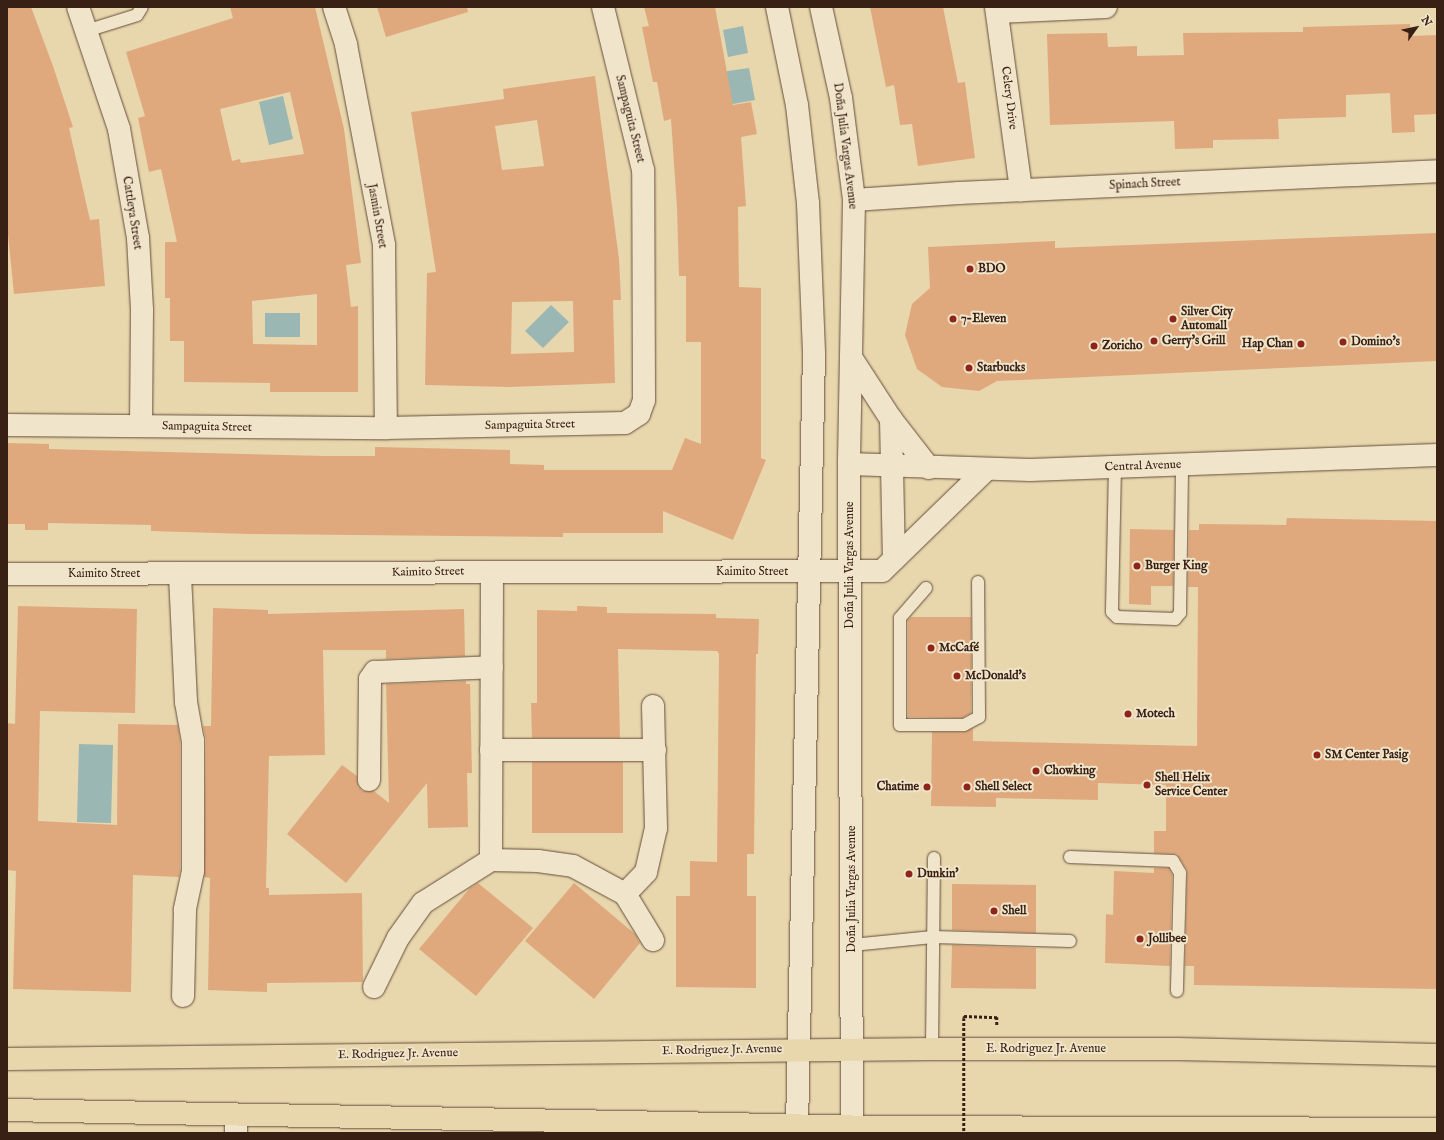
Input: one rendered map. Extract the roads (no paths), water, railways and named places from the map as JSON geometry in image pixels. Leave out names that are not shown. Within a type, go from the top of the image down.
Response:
[{"type":"main road","name":"E. Rodriguez Jr. Avenue","points":[[7,1059],[932,1049],[1186,1050],[1437,1055]]},
{"type":"main road","points":[[7,1110],[236,1124],[797,1129],[852,1126],[1188,1130],[1437,1129]]},
{"type":"street","name":"Cattleya Street","points":[[78,7],[119,129],[138,238],[142,310],[142,426]]},
{"type":"street","name":"Jasmin Street","points":[[334,7],[346,45],[384,245],[386,428]]},
{"type":"street","name":"Sampaguita Street","points":[[7,425],[386,428],[625,423],[638,414],[644,400],[643,170],[603,7]]},
{"type":"street","points":[[777,7],[797,105],[808,203],[814,354],[797,1129]]},
{"type":"street","name":"Doña Julia Vargas Avenue","points":[[821,7],[841,98],[854,200],[849,464],[852,1126]]},
{"type":"street","points":[[997,10],[1106,7]]},
{"type":"street","name":"Celery Drive","points":[[997,10],[1021,190]]},
{"type":"street","name":"Spinach Street","points":[[854,200],[1021,190],[1437,171]]},
{"type":"street","points":[[852,359],[891,418],[929,468]]},
{"type":"street","points":[[891,418],[894,559]]},
{"type":"street","name":"Central Avenue","points":[[849,464],[986,470],[1182,465],[1437,455]]},
{"type":"street","name":"Kaimito Street","points":[[7,574],[180,575],[492,572],[882,571],[986,470]]},
{"type":"street","points":[[491,860],[492,572]]},
{"type":"street","points":[[180,575],[186,702],[193,740],[193,871],[185,910],[183,996]]},
{"type":"street","points":[[368,780],[370,679],[375,672],[492,667]]},
{"type":"street","points":[[625,894],[646,872],[656,828],[653,706]]},
{"type":"street","points":[[491,750],[655,750]]},
{"type":"street","points":[[374,987],[398,938],[423,903],[491,860],[538,861],[573,866],[625,894],[653,940]]},
{"type":"lane","points":[[86,31],[137,14],[142,7]]},
{"type":"lane","points":[[1115,467],[1112,612],[1117,617],[1175,619],[1180,613],[1182,465]]},
{"type":"lane","points":[[926,588],[900,618],[900,725],[964,725],[979,717],[978,582]]},
{"type":"lane","points":[[1070,857],[1173,861],[1180,873],[1177,991]]},
{"type":"lane","points":[[932,1049],[934,858]]},
{"type":"lane","points":[[852,945],[933,937],[1070,941]]},
{"type":"water","points":[[743,26],[748,53],[728,57],[723,30]]},
{"type":"water","points":[[749,68],[755,100],[727,105],[721,72]]},
{"type":"water","points":[[283,96],[293,139],[269,145],[259,102]]},
{"type":"water","points":[[551,305],[569,322],[543,348],[525,331]]},
{"type":"water","points":[[265,313],[300,313],[300,337],[265,337]]},
{"type":"water","points":[[79,744],[113,745],[111,823],[77,822]]},
{"type":"place","name":"BDO","points":[[970,269]]},
{"type":"place","name":"7-Eleven","points":[[953,319]]},
{"type":"place","name":"Silver City Automall","points":[[1173,319]]},
{"type":"place","name":"Gerry's Grill","points":[[1154,341]]},
{"type":"place","name":"Domino's","points":[[1343,342]]},
{"type":"place","name":"Hap Chan","points":[[1301,344]]},
{"type":"place","name":"Zoricho","points":[[1094,346]]},
{"type":"place","name":"Starbucks","points":[[969,368]]},
{"type":"place","name":"Burger King","points":[[1137,566]]},
{"type":"place","name":"McCafé","points":[[931,648]]},
{"type":"place","name":"McDonald's","points":[[957,676]]},
{"type":"place","name":"Motech","points":[[1128,714]]},
{"type":"place","name":"SM Center Pasig","points":[[1317,755]]},
{"type":"place","name":"Chowking","points":[[1036,771]]},
{"type":"place","name":"Shell Helix Service Center","points":[[1147,785]]},
{"type":"place","name":"Chatime","points":[[927,787]]},
{"type":"place","name":"Shell Select","points":[[967,787]]},
{"type":"place","name":"Dunkin'","points":[[909,874]]},
{"type":"place","name":"Shell","points":[[994,911]]},
{"type":"place","name":"Jollibee","points":[[1140,939]]}]
